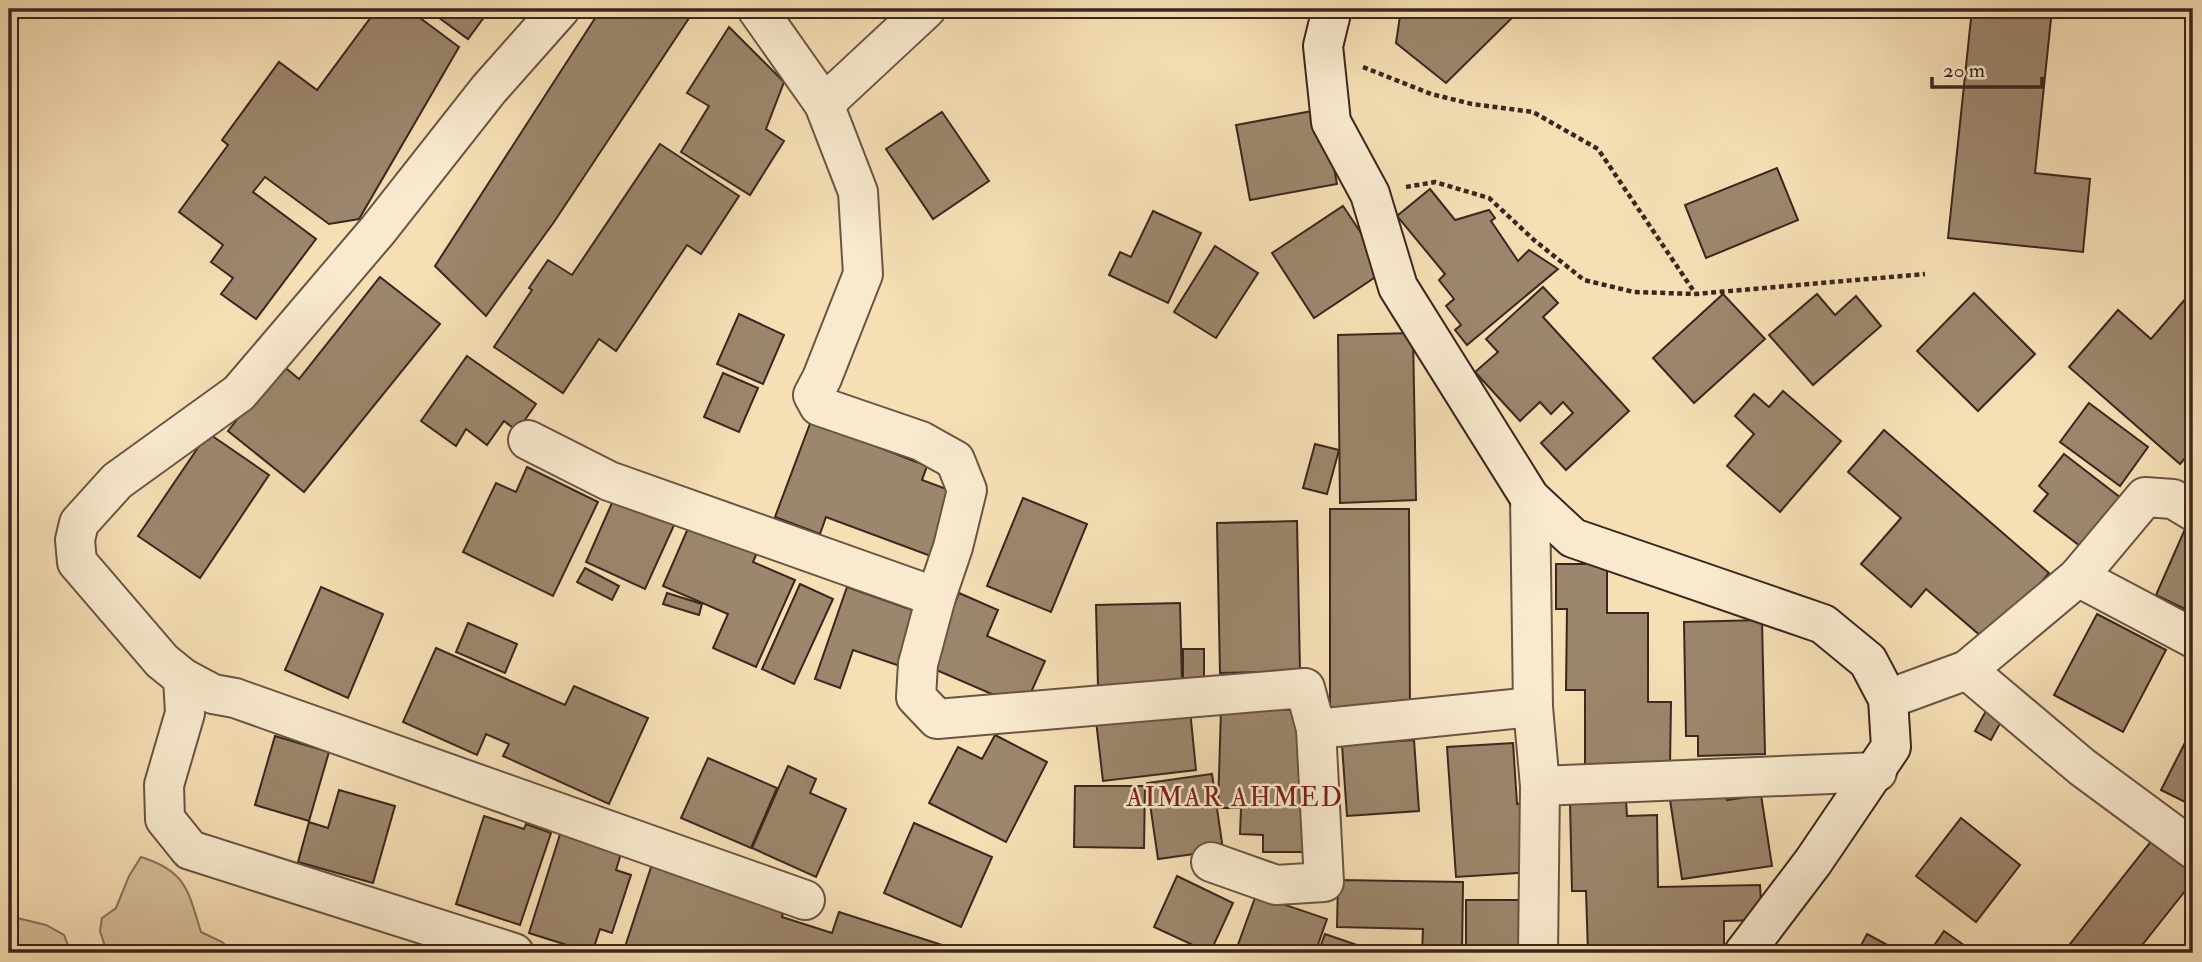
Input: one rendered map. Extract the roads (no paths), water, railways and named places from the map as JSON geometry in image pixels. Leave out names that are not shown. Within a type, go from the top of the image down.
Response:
[{"type":"street","points":[[560,9],[489,89],[378,230],[239,393],[117,481],[79,523],[75,540],[77,562],[162,662],[183,678],[213,694],[235,698],[805,900]]},
{"type":"street","points":[[757,9],[824,104],[858,192],[863,274],[813,395],[819,406],[921,441],[955,460],[967,490],[918,664],[916,697],[937,719],[1305,688],[1316,729],[1324,881],[1276,885],[1211,862]]},
{"type":"street","points":[[824,104],[926,9]]},
{"type":"street","points":[[1332,9],[1323,46],[1331,122],[1370,194],[1398,287],[1530,498],[1573,537],[1824,624],[1868,661],[1888,699],[1891,747],[1877,772],[1744,953]]},
{"type":"street","points":[[528,440],[608,481],[936,597]]},
{"type":"street","points":[[1888,699],[1967,670],[2078,577],[2145,497],[2173,499],[2193,511]]},
{"type":"street","points":[[1530,498],[1533,707],[1540,786],[1538,953]]},
{"type":"street","points":[[2078,577],[2193,638]]},
{"type":"street","points":[[1967,670],[2082,767],[2193,849]]},
{"type":"street","points":[[183,678],[185,713],[164,785],[165,819],[190,850],[514,953]]},
{"type":"street","points":[[1316,729],[1533,707]]},
{"type":"street","points":[[1540,786],[1877,772]]},
{"type":"district","name":"AIMAR AHMED","points":[[1235,798]]}]
